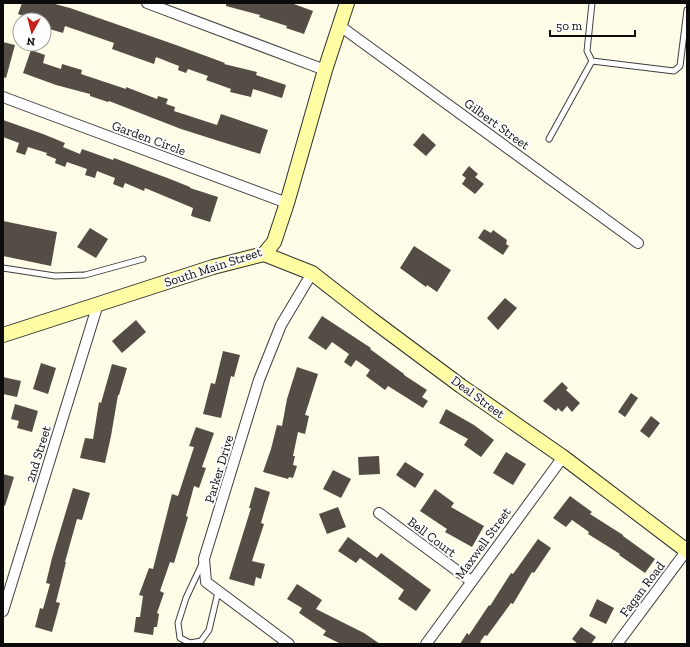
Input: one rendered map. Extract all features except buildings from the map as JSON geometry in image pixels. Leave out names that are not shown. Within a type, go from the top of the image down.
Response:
[{"type":"street","points":[[147,3],[325,70]]},
{"type":"street","name":"South Main Street","points":[[3,335],[213,267],[264,254],[274,242],[287,203],[325,70],[347,3]]},
{"type":"street","name":"Gilbert Street","points":[[340,26],[638,243]]},
{"type":"street","name":"Garden Circle","points":[[3,98],[287,203]]},
{"type":"street","name":"Deal Street","points":[[264,254],[312,273],[371,319],[562,457],[687,551]]},
{"type":"street","name":"Parker Drive","points":[[289,644],[206,582],[204,559],[259,380],[281,325],[312,273]]},
{"type":"street","name":"2nd Street","points":[[3,611],[98,304]]},
{"type":"street","name":"Maxwell Street","points":[[426,644],[562,457]]},
{"type":"street","name":"Bell Court","points":[[378,513],[471,582]]},
{"type":"street","name":"Fagan Road","points":[[617,644],[687,551]]},
{"type":"lane","points":[[592,3],[587,51],[592,61]]},
{"type":"lane","points":[[592,61],[674,72],[680,66],[687,10]]},
{"type":"lane","points":[[549,139],[592,61]]},
{"type":"lane","points":[[3,268],[55,276],[85,275],[143,259]]},
{"type":"lane","points":[[204,559],[186,598],[178,623],[180,638],[190,643],[202,641],[209,630],[218,592]]}]
